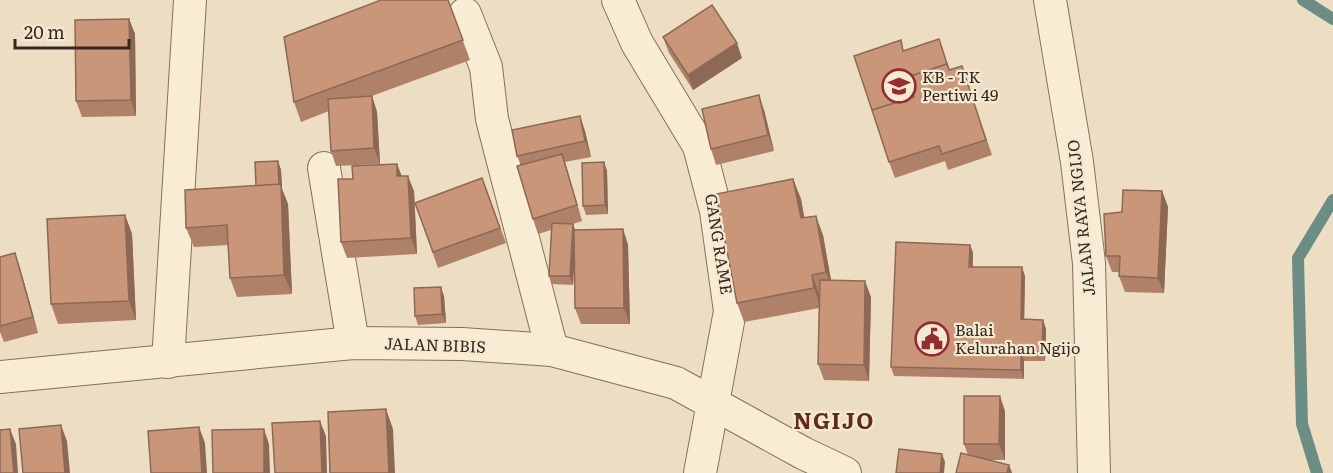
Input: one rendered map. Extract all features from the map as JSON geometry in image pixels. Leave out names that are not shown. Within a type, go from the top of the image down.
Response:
[{"type":"street","points":[[168,362],[190,0]]},
{"type":"street","name":"GANG RAME","points":[[618,0],[637,42],[699,146],[716,211],[730,311],[700,473]]},
{"type":"street","name":"JALAN RAYA NGIJO","points":[[1050,0],[1077,162],[1089,263],[1094,473]]},
{"type":"street","points":[[465,14],[486,67],[492,119],[552,350]]},
{"type":"street","points":[[324,168],[353,343]]},
{"type":"street","name":"JALAN BIBIS","points":[[0,377],[353,343],[462,344],[552,350],[676,383],[803,453],[845,473]]},
{"type":"building","points":[[381,0],[448,0],[463,40],[294,102],[284,37]]},
{"type":"building","points":[[712,5],[737,43],[688,75],[663,37]]},
{"type":"building","points":[[129,19],[131,100],[76,101],[75,20]]},
{"type":"building","name":"KB - TK Pertiwi 49","points":[[939,39],[949,70],[947,64],[908,77],[914,97],[872,110],[854,56],[901,40],[903,51]]},
{"type":"building","points":[[947,64],[949,70],[962,66],[986,140],[942,154],[939,146],[889,162],[872,110],[914,97],[908,77]]},
{"type":"building","points":[[759,95],[768,135],[711,149],[702,109]]},
{"type":"building","points":[[372,96],[374,148],[331,151],[328,99]]},
{"type":"building","points":[[580,116],[585,141],[517,156],[512,130]]},
{"type":"building","points":[[562,154],[577,205],[533,219],[517,166]]},
{"type":"building","points":[[278,161],[279,185],[256,186],[255,162]]},
{"type":"building","points":[[604,162],[605,205],[583,206],[582,163]]},
{"type":"building","points":[[397,164],[397,176],[408,176],[411,238],[341,242],[338,179],[353,179],[352,166]]},
{"type":"building","points":[[482,178],[500,228],[433,252],[415,203]]},
{"type":"building","points":[[793,179],[801,218],[816,216],[826,272],[812,275],[814,288],[737,303],[716,194]]},
{"type":"building","points":[[281,184],[284,275],[230,278],[227,225],[186,228],[185,190]]},
{"type":"building","points":[[1123,190],[1162,191],[1158,278],[1119,276],[1120,256],[1106,256],[1104,214],[1122,212]]},
{"type":"building","points":[[125,215],[129,301],[51,304],[47,219]]},
{"type":"building","points":[[552,223],[573,224],[570,276],[549,276]]},
{"type":"building","points":[[623,229],[624,308],[575,308],[574,230]]},
{"type":"building","points":[[896,242],[970,245],[969,267],[1022,267],[1021,319],[1043,320],[1042,352],[1021,352],[1021,370],[891,367]]},
{"type":"building","points":[[15,253],[33,317],[0,326],[0,257]]},
{"type":"building","points":[[820,280],[865,281],[864,365],[818,364]]},
{"type":"building","points":[[441,287],[442,314],[415,316],[414,288]]},
{"type":"building","points":[[964,396],[1000,396],[999,444],[964,444]]},
{"type":"building","points":[[386,409],[389,473],[330,473],[328,412]]},
{"type":"building","points":[[320,421],[322,473],[275,473],[272,423]]},
{"type":"building","points":[[61,425],[65,473],[23,473],[19,429]]},
{"type":"building","points":[[199,427],[202,473],[151,473],[148,431]]},
{"type":"building","points":[[10,429],[14,473],[0,473],[0,430]]},
{"type":"building","points":[[264,429],[264,473],[213,473],[212,430]]},
{"type":"building","points":[[899,449],[942,454],[940,473],[896,473]]},
{"type":"building","points":[[961,453],[1009,465],[1007,473],[956,473]]},
{"type":"waterway","points":[[1303,0],[1333,19]]},
{"type":"waterway","points":[[1317,473],[1302,424],[1298,258],[1333,200]]},
{"type":"place","name":"KB - TK Pertiwi 49","points":[[899,86]]},
{"type":"place","name":"Balai Kelurahan Ngijo","points":[[932,339]]},
{"type":"district","name":"NGIJO","points":[[834,421]]}]
